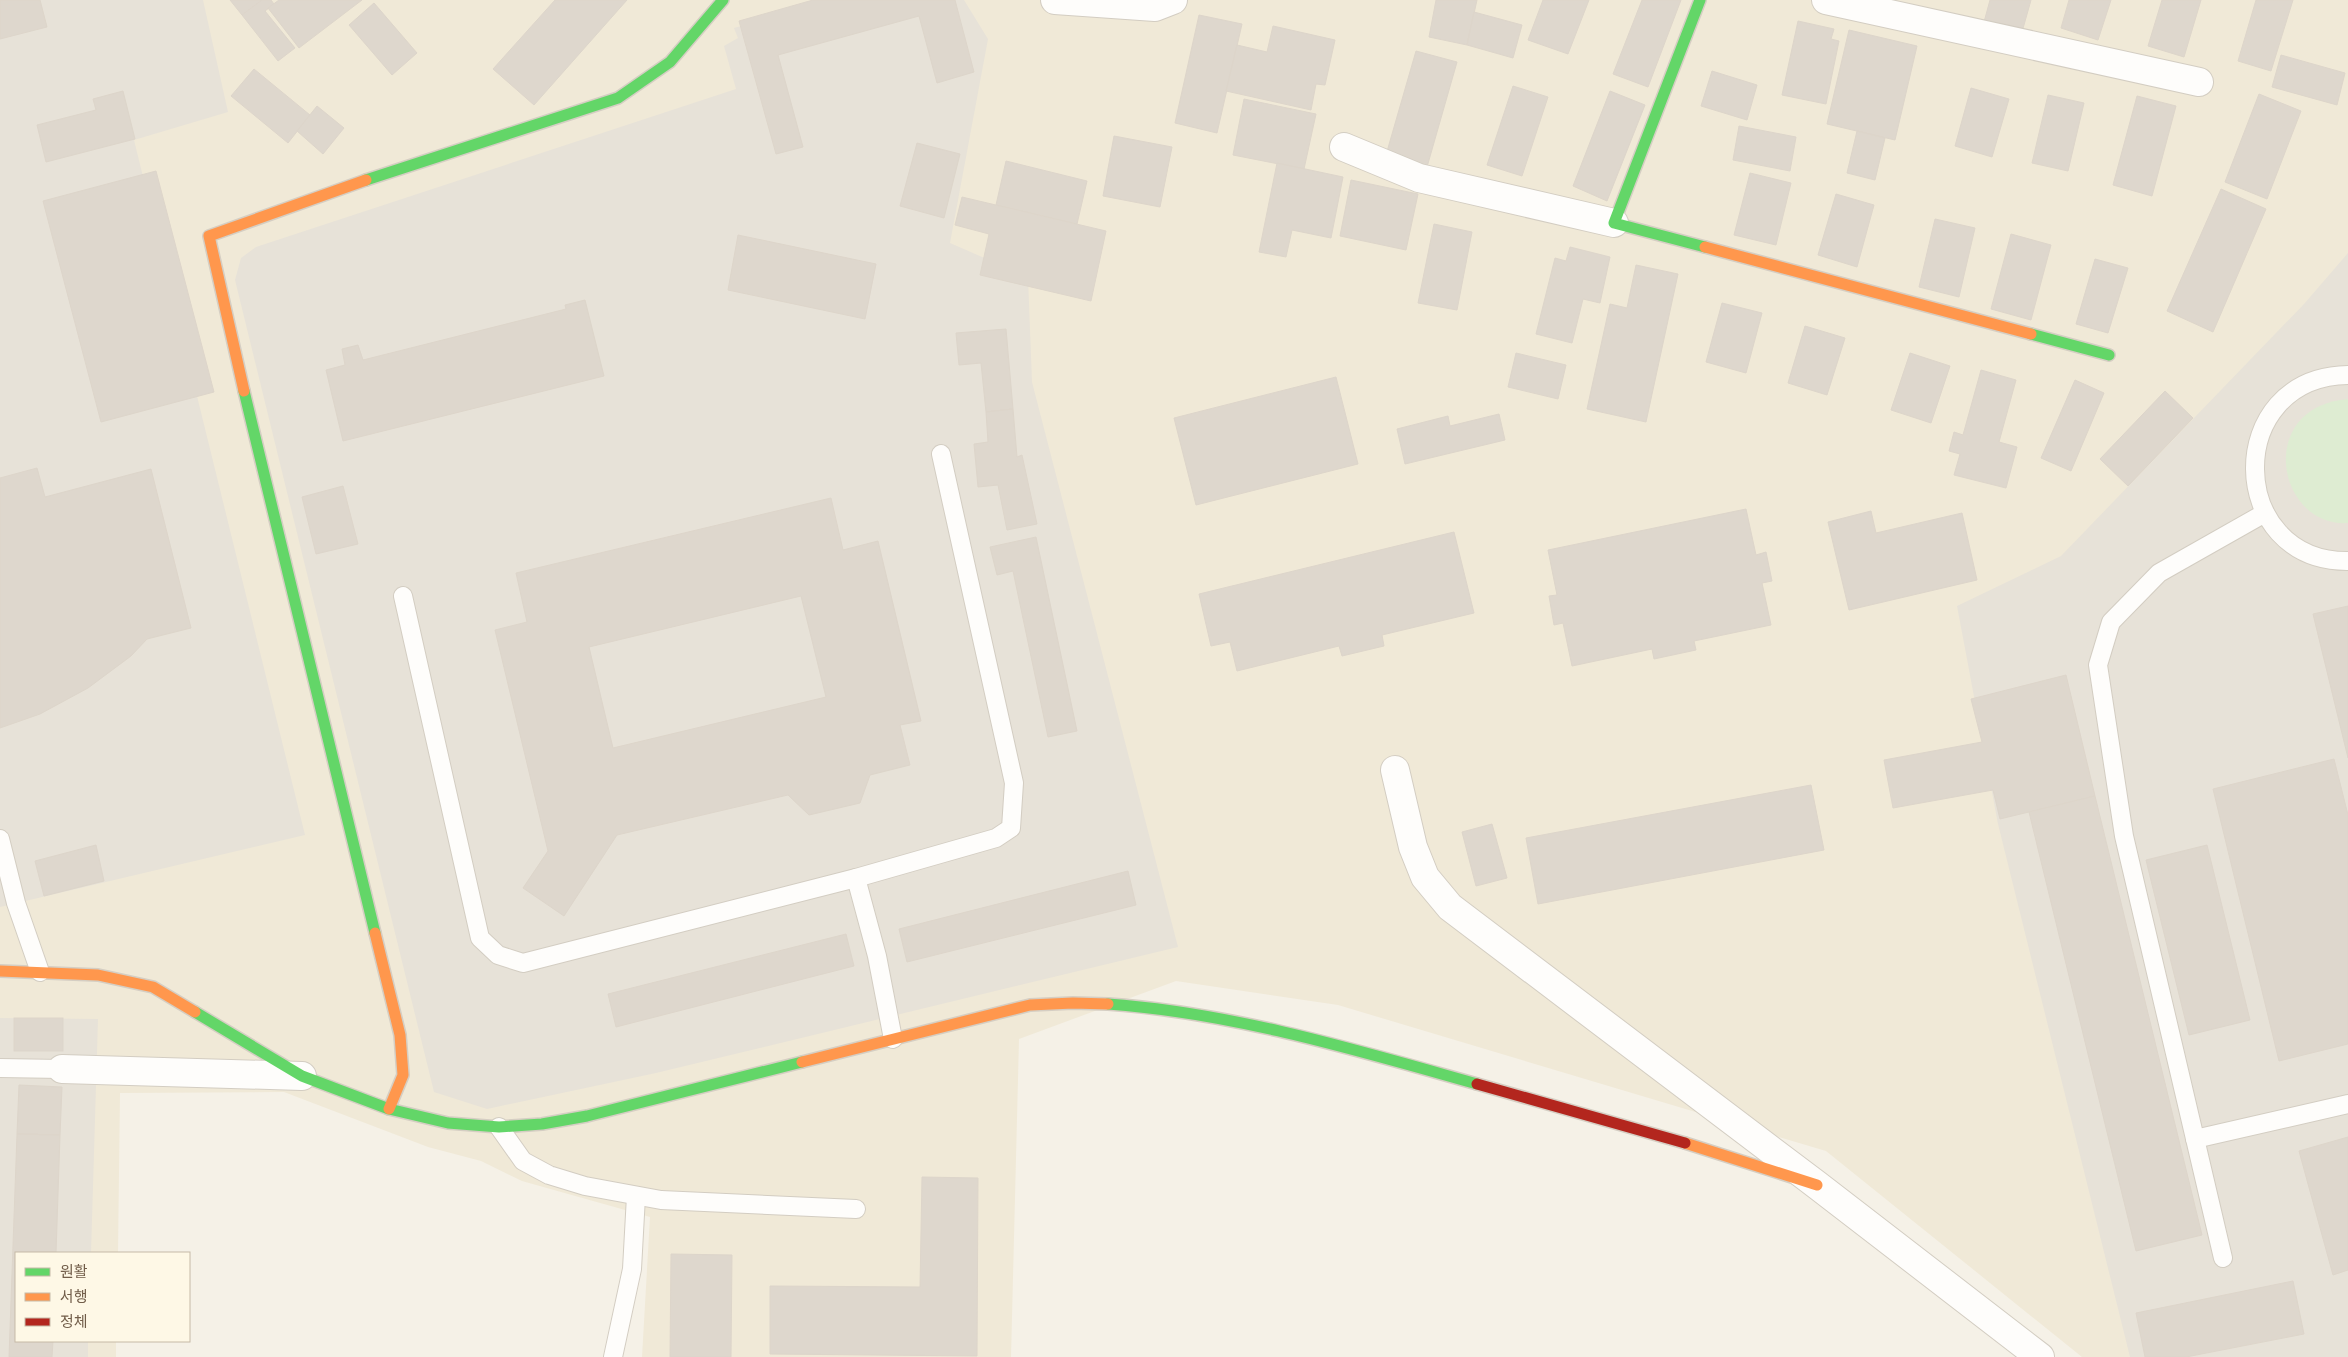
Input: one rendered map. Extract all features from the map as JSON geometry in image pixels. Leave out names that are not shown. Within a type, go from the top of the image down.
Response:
[{"type":"street","points":[[389,1109],[403,1075],[400,1035],[261,463],[209,236],[341,188],[618,98],[670,62],[723,0]]},
{"type":"street","points":[[1055,0],[1155,8],[1173,0]]},
{"type":"street","points":[[1614,223],[1700,0]]},
{"type":"street","points":[[1826,0],[2199,82]]},
{"type":"street","points":[[1344,147],[1419,178],[1614,223],[2109,355]]},
{"type":"street","points":[[1395,770],[1414,847],[1425,877],[1450,907],[1817,1185],[2040,1357]]},
{"type":"street","points":[[0,971],[98,975],[153,987],[302,1076],[389,1109],[448,1124],[499,1128],[542,1124],[587,1116],[1030,1005],[1086,1003],[1154,1009],[1274,1030],[1330,1043],[1718,1152],[1817,1185]]},
{"type":"street","points":[[62,1069],[302,1076]]},
{"type":"lane","points":[[2348,375],[2334,375],[2312,381],[2292,392],[2276,407],[2263,426],[2256,447],[2254,470],[2257,492],[2265,513],[2278,531],[2296,546],[2316,556],[2348,561]]},
{"type":"lane","points":[[403,596],[480,938],[498,954],[523,963],[856,878],[996,838],[1011,828],[1014,783],[940,454]]},
{"type":"lane","points":[[2223,1258],[2124,836],[2098,665],[2111,622],[2159,573],[2265,513]]},
{"type":"lane","points":[[0,839],[16,903],[40,972]]},
{"type":"lane","points":[[856,878],[877,956],[893,1039]]},
{"type":"lane","points":[[0,1068],[62,1069]]},
{"type":"lane","points":[[2195,1139],[2348,1104]]},
{"type":"lane","points":[[499,1128],[523,1161],[549,1175],[585,1186],[661,1200],[856,1209]]},
{"type":"lane","points":[[613,1357],[632,1269],[636,1196]]},
{"type":"shaded area","points":[[0,0],[2348,0],[2348,1357],[2082,1357],[1826,1151],[1338,1005],[1176,981],[1019,1039],[1011,1357],[642,1357],[650,1217],[522,1181],[481,1161],[428,1147],[284,1092],[120,1093],[118,1252],[15,1252],[15,1342],[116,1342],[116,1357],[0,1357]]},
{"type":"shaded area","points":[[0,0],[203,0],[228,112],[134,140],[305,835],[0,907]]},
{"type":"shaded area","points":[[836,0],[964,0],[988,39],[950,243],[1028,277],[1032,382],[1178,947],[656,1073],[487,1109],[434,1092],[235,280],[241,258],[256,247],[736,89],[724,46],[738,38],[734,28]]},
{"type":"shaded area","points":[[2348,253],[2348,1357],[2130,1357],[1998,824],[1957,606],[2061,556],[2304,304]]},
{"type":"shaded area","points":[[0,1018],[98,1019],[91,1252],[15,1252],[15,1342],[88,1342],[88,1357],[0,1357]]},
{"type":"green space","points":[[2348,399],[2348,523],[2324,519],[2305,507],[2292,488],[2286,466],[2288,443],[2298,422],[2318,407]]},
{"type":"building","points":[[0,0],[40,0],[47,27],[0,39]]},
{"type":"building","points":[[230,0],[262,0],[242,15]]},
{"type":"building","points":[[262,0],[271,0],[274,4],[265,11],[295,48],[278,61],[242,15]]},
{"type":"building","points":[[279,0],[362,0],[299,48],[268,8]]},
{"type":"building","points":[[555,0],[627,0],[534,105],[493,69]]},
{"type":"building","points":[[813,0],[955,0],[974,72],[937,83],[919,16],[778,55],[803,147],[776,154],[739,21]]},
{"type":"building","points":[[1436,0],[1477,0],[1467,45],[1429,37]]},
{"type":"building","points":[[1543,0],[1589,0],[1568,54],[1528,40]]},
{"type":"building","points":[[1642,0],[1681,0],[1648,87],[1613,74]]},
{"type":"building","points":[[1990,0],[2031,0],[2022,32],[1984,22]]},
{"type":"building","points":[[2069,0],[2111,0],[2098,40],[2061,28]]},
{"type":"building","points":[[2162,0],[2201,0],[2184,57],[2148,46]]},
{"type":"building","points":[[2256,0],[2293,0],[2271,71],[2238,61]]},
{"type":"building","points":[[374,3],[417,53],[392,75],[349,25]]},
{"type":"building","points":[[1474,12],[1522,25],[1513,58],[1467,45]]},
{"type":"building","points":[[1199,15],[1242,24],[1217,133],[1175,123]]},
{"type":"building","points":[[1798,21],[1834,29],[1831,39],[1839,41],[1826,104],[1782,95]]},
{"type":"building","points":[[1273,26],[1335,40],[1325,85],[1316,84],[1311,110],[1226,91],[1237,45],[1267,52]]},
{"type":"building","points":[[1849,30],[1917,46],[1895,140],[1827,124]]},
{"type":"building","points":[[1416,51],[1457,62],[1427,167],[1386,155]]},
{"type":"building","points":[[2281,55],[2345,73],[2337,105],[2272,87]]},
{"type":"building","points":[[254,69],[310,115],[288,143],[231,96]]},
{"type":"building","points":[[1712,71],[1757,85],[1747,120],[1701,106]]},
{"type":"building","points":[[1513,86],[1548,97],[1522,176],[1487,165]]},
{"type":"building","points":[[1971,88],[2009,99],[1992,157],[1955,146]]},
{"type":"building","points":[[123,91],[135,139],[46,162],[37,125],[96,110],[93,99]]},
{"type":"building","points":[[1610,91],[1645,105],[1607,201],[1573,186]]},
{"type":"building","points":[[2259,94],[2301,111],[2267,199],[2225,182]]},
{"type":"building","points":[[2048,95],[2084,103],[2068,171],[2032,163]]},
{"type":"building","points":[[2137,96],[2176,106],[2152,196],[2113,185]]},
{"type":"building","points":[[1244,99],[1316,114],[1304,169],[1233,155]]},
{"type":"building","points":[[317,106],[344,128],[323,154],[297,131]]},
{"type":"building","points":[[1739,126],[1796,137],[1790,171],[1733,160]]},
{"type":"building","points":[[1857,131],[1885,138],[1875,180],[1847,173]]},
{"type":"building","points":[[1114,136],[1172,147],[1160,207],[1103,196]]},
{"type":"building","points":[[917,143],[960,154],[944,218],[900,206]]},
{"type":"building","points":[[1006,161],[1087,181],[1077,224],[996,205]]},
{"type":"building","points":[[1277,163],[1343,177],[1331,238],[1292,230],[1286,257],[1259,252]]},
{"type":"building","points":[[156,171],[214,392],[101,422],[43,201]]},
{"type":"building","points":[[1750,173],[1791,183],[1776,245],[1734,235]]},
{"type":"building","points":[[1351,180],[1418,194],[1406,250],[1340,236]]},
{"type":"building","points":[[2221,189],[2266,209],[2213,332],[2167,311]]},
{"type":"building","points":[[1836,194],[1874,205],[1857,267],[1818,255]]},
{"type":"building","points":[[962,197],[1106,231],[1091,301],[980,275],[989,234],[955,225]]},
{"type":"building","points":[[1935,219],[1975,228],[1959,297],[1919,287]]},
{"type":"building","points":[[1434,224],[1472,232],[1457,310],[1418,303]]},
{"type":"building","points":[[2011,234],[2051,245],[2031,320],[1991,309]]},
{"type":"building","points":[[738,235],[876,264],[865,319],[728,290]]},
{"type":"building","points":[[1570,247],[1610,257],[1600,303],[1583,299],[1572,343],[1536,334],[1555,258],[1566,261]]},
{"type":"building","points":[[2095,259],[2128,268],[2108,333],[2076,324]]},
{"type":"building","points":[[1636,265],[1678,274],[1646,422],[1587,409],[1610,304],[1627,308]]},
{"type":"building","points":[[585,300],[604,376],[343,441],[326,370],[345,365],[342,349],[358,345],[363,360],[566,309],[565,305]]},
{"type":"building","points":[[1722,303],[1762,313],[1746,373],[1706,362]]},
{"type":"building","points":[[1805,326],[1845,338],[1827,395],[1788,383]]},
{"type":"building","points":[[1006,329],[1013,409],[986,412],[981,363],[959,365],[956,333]]},
{"type":"building","points":[[1516,353],[1566,365],[1558,399],[1508,387]]},
{"type":"building","points":[[1910,353],[1950,366],[1931,423],[1891,410]]},
{"type":"building","points":[[1981,370],[2016,380],[1999,442],[2017,447],[2006,488],[1954,475],[1960,454],[1949,451],[1954,432],[1963,435]]},
{"type":"building","points":[[1336,377],[1358,464],[1196,505],[1174,418]]},
{"type":"building","points":[[2075,380],[2104,393],[2071,471],[2041,458]]},
{"type":"building","points":[[2165,391],[2193,418],[2128,486],[2100,459]]},
{"type":"building","points":[[1013,409],[1017,457],[1022,455],[1037,524],[1007,530],[998,485],[978,487],[974,444],[988,442],[986,412]]},
{"type":"building","points":[[1499,414],[1505,440],[1405,464],[1397,429],[1448,416],[1450,426]]},
{"type":"building","points":[[37,468],[45,497],[151,469],[191,628],[147,639],[131,656],[88,688],[40,714],[0,728],[0,478]]},
{"type":"building","points":[[343,486],[358,544],[316,554],[302,497]]},
{"type":"building","points":[[831,498],[843,550],[878,541],[921,721],[900,725],[910,765],[870,775],[860,803],[809,815],[788,795],[617,835],[564,916],[523,888],[548,851],[495,630],[527,622],[516,573]],"holes":[[[801,596],[826,697],[613,748],[589,647]]]},
{"type":"building","points":[[1746,509],[1756,555],[1766,552],[1772,581],[1762,583],[1771,625],[1694,641],[1696,650],[1654,659],[1652,649],[1572,666],[1563,623],[1554,625],[1549,596],[1557,595],[1548,550]]},
{"type":"building","points":[[1871,511],[1876,533],[1962,513],[1977,580],[1849,610],[1828,522]]},
{"type":"building","points":[[1454,532],[1474,613],[1382,635],[1384,646],[1342,656],[1339,646],[1237,671],[1230,642],[1211,646],[1199,594]]},
{"type":"building","points":[[1036,537],[1077,731],[1048,737],[1013,571],[997,575],[990,547]]},
{"type":"building","points":[[2348,606],[2348,758],[2313,614]]},
{"type":"building","points":[[2066,675],[2095,796],[2000,819],[1993,790],[1893,808],[1884,760],[1982,742],[1971,699]]},
{"type":"building","points":[[2334,759],[2348,815],[2348,1044],[2279,1061],[2213,789]]},
{"type":"building","points":[[1811,785],[1824,850],[1538,904],[1526,838]]},
{"type":"building","points":[[2095,796],[2202,1235],[2136,1251],[2029,812]]},
{"type":"building","points":[[1492,824],[1507,878],[1476,886],[1462,832]]},
{"type":"building","points":[[96,845],[104,881],[44,896],[35,861]]},
{"type":"building","points":[[2207,845],[2250,1020],[2189,1035],[2146,860]]},
{"type":"building","points":[[1128,871],[1136,905],[907,962],[899,929]]},
{"type":"building","points":[[846,934],[854,966],[616,1027],[608,994]]},
{"type":"building","points":[[14,1018],[63,1018],[63,1051],[14,1051]]},
{"type":"building","points":[[19,1085],[62,1087],[60,1135],[17,1134]]},
{"type":"building","points":[[17,1134],[60,1135],[56,1252],[15,1252],[15,1342],[53,1342],[52,1357],[9,1357]]},
{"type":"building","points":[[2348,1137],[2348,1270],[2333,1275],[2299,1151]]},
{"type":"building","points":[[922,1177],[978,1178],[977,1356],[770,1354],[770,1286],[920,1287]]},
{"type":"building","points":[[671,1254],[732,1255],[731,1357],[670,1357]]},
{"type":"building","points":[[2293,1281],[2304,1334],[2186,1357],[2145,1357],[2136,1313]]},
{"type":"traffic: fast","points":[[366,180],[618,98],[670,62],[723,0]]},
{"type":"traffic: fast","points":[[1700,0],[1614,223],[1705,247]]},
{"type":"traffic: fast","points":[[2031,334],[2109,355]]},
{"type":"traffic: fast","points":[[244,391],[375,933]]},
{"type":"traffic: fast","points":[[1108,1004],[1155,1009],[1248,1024],[1340,1046],[1477,1084]]},
{"type":"traffic: fast","points":[[195,1012],[302,1076],[389,1109],[448,1123],[499,1127],[542,1124],[587,1116],[802,1062]]},
{"type":"traffic: slow","points":[[244,391],[209,236],[366,180]]},
{"type":"traffic: slow","points":[[1705,247],[2031,334]]},
{"type":"traffic: slow","points":[[375,933],[400,1035],[403,1075],[389,1109]]},
{"type":"traffic: slow","points":[[0,971],[98,975],[153,987],[195,1012]]},
{"type":"traffic: slow","points":[[802,1062],[1030,1005],[1108,1004]]},
{"type":"traffic: slow","points":[[1685,1143],[1817,1185]]},
{"type":"traffic: jam","points":[[1477,1084],[1685,1143]]}]
